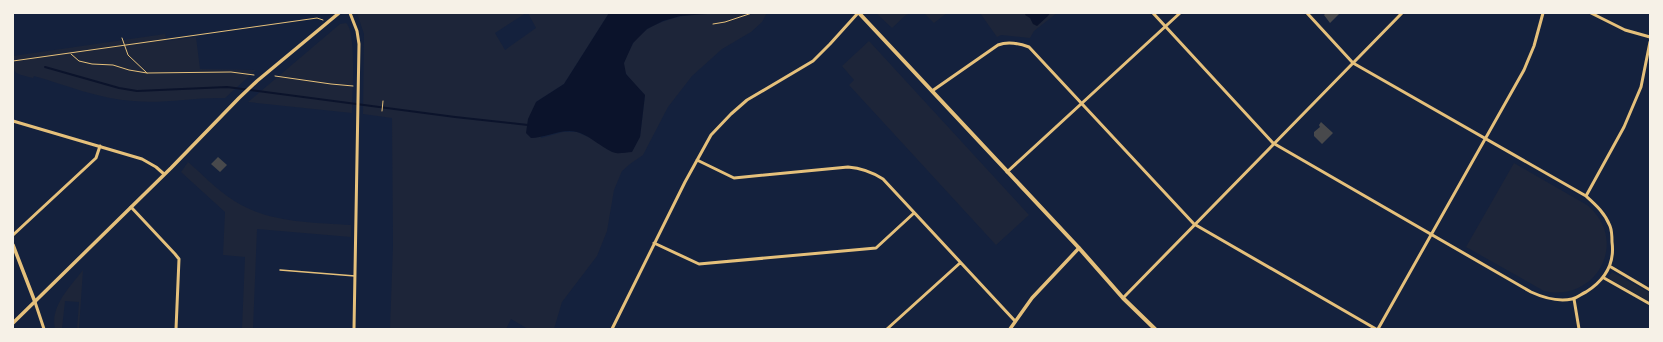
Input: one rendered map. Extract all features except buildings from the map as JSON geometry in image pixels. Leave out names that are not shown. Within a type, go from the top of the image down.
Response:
[{"type":"main road","points":[[858,13],[1079,248],[1123,298],[1155,329]]},
{"type":"street","points":[[13,324],[257,81],[339,13]]},
{"type":"street","points":[[350,13],[358,38],[354,329]]},
{"type":"street","points":[[612,329],[654,243],[710,135],[747,100],[813,61],[858,13]]},
{"type":"street","points":[[1152,13],[1273,144],[1531,292],[1544,298],[1561,300],[1574,299],[1589,290],[1604,278],[1611,267],[1613,250],[1611,228],[1602,212],[1586,196],[1353,63],[1307,13]]},
{"type":"street","points":[[1006,172],[1180,13]]},
{"type":"street","points":[[1123,298],[1402,13]]},
{"type":"street","points":[[932,91],[998,45],[1006,42],[1022,44],[1029,47],[1194,224],[1377,329],[1524,70],[1534,46],[1542,13]]},
{"type":"street","points":[[1591,13],[1625,30],[1650,37]]},
{"type":"street","points":[[1586,196],[1624,127],[1641,87],[1650,42]]},
{"type":"street","points":[[13,121],[142,159],[156,167],[164,174]]},
{"type":"street","points":[[13,235],[96,158],[100,146]]},
{"type":"street","points":[[697,160],[734,178],[848,167],[864,170],[883,179],[1015,321]]},
{"type":"street","points":[[131,207],[179,259],[176,329]]},
{"type":"street","points":[[654,243],[699,264],[876,248],[914,213]]},
{"type":"street","points":[[13,245],[44,329]]},
{"type":"street","points":[[1010,329],[1032,298],[1079,248]]},
{"type":"street","points":[[887,329],[960,263]]},
{"type":"street","points":[[1611,267],[1650,290]]},
{"type":"street","points":[[1604,278],[1650,304]]},
{"type":"street","points":[[1574,299],[1579,329]]},
{"type":"lane","points":[[280,270],[355,276]]},
{"type":"path","points":[[713,24],[726,22],[752,13]]},
{"type":"path","points":[[13,61],[317,18],[330,21]]},
{"type":"path","points":[[122,38],[128,55],[147,73]]},
{"type":"path","points":[[70,54],[79,61],[92,64],[114,65],[129,70],[147,73],[231,72],[254,75]]},
{"type":"path","points":[[275,76],[354,86]]},
{"type":"path","points":[[382,110],[383,101]]},
{"type":"shaded area","points":[[357,13],[526,13],[495,33],[505,50],[536,28],[528,13],[609,13],[564,84],[536,102],[541,138],[563,132],[577,132],[595,140],[640,137],[645,95],[634,85],[625,72],[624,63],[630,49],[640,35],[654,25],[672,19],[692,15],[712,13],[767,13],[762,22],[751,32],[722,49],[692,76],[668,107],[643,155],[622,171],[614,190],[607,231],[597,256],[562,302],[554,329],[528,329],[511,319],[506,329],[390,329],[393,246],[392,118],[363,114],[364,34]]},
{"type":"shaded area","points":[[609,13],[721,13],[680,16],[663,21],[647,29],[633,43],[624,63],[626,74],[645,95],[640,137],[632,152],[612,152],[587,136],[571,131],[531,138],[526,133],[528,119],[536,102],[564,84]]},
{"type":"shaded area","points":[[876,13],[912,13],[906,15],[892,28]]},
{"type":"shaded area","points":[[924,13],[947,13],[934,23]]},
{"type":"shaded area","points":[[980,13],[1057,13],[1034,31],[1030,38],[1001,35],[997,37]]},
{"type":"shaded area","points":[[1026,13],[1050,13],[1037,26],[1033,24],[1030,18],[1025,15]]},
{"type":"shaded area","points":[[346,23],[352,38],[353,51],[352,113],[248,102],[340,24]]},
{"type":"shaded area","points":[[165,34],[167,41],[196,37],[200,69],[256,70],[225,98],[144,102],[120,100],[95,95],[34,76],[33,78],[16,73],[14,67],[13,56]]},
{"type":"shaded area","points":[[869,41],[1029,215],[996,245],[849,85],[854,80],[842,66]]},
{"type":"shaded area","points":[[188,162],[227,196],[256,212],[286,220],[351,225],[351,237],[257,229],[253,329],[242,329],[245,257],[223,255],[225,212],[181,172]]},
{"type":"shaded area","points":[[1514,163],[1587,205],[1600,219],[1606,235],[1606,251],[1602,266],[1592,278],[1579,288],[1563,292],[1544,291],[1466,247]]},
{"type":"shaded area","points":[[83,270],[79,329],[77,329],[79,302],[65,301],[62,329],[55,329],[55,312],[58,305],[67,290]]},
{"type":"shaded area","points":[[1612,272],[1650,293],[1650,302],[1608,278]]},
{"type":"waterway","points":[[45,67],[119,88],[137,91],[227,87],[455,117],[528,125]]}]
